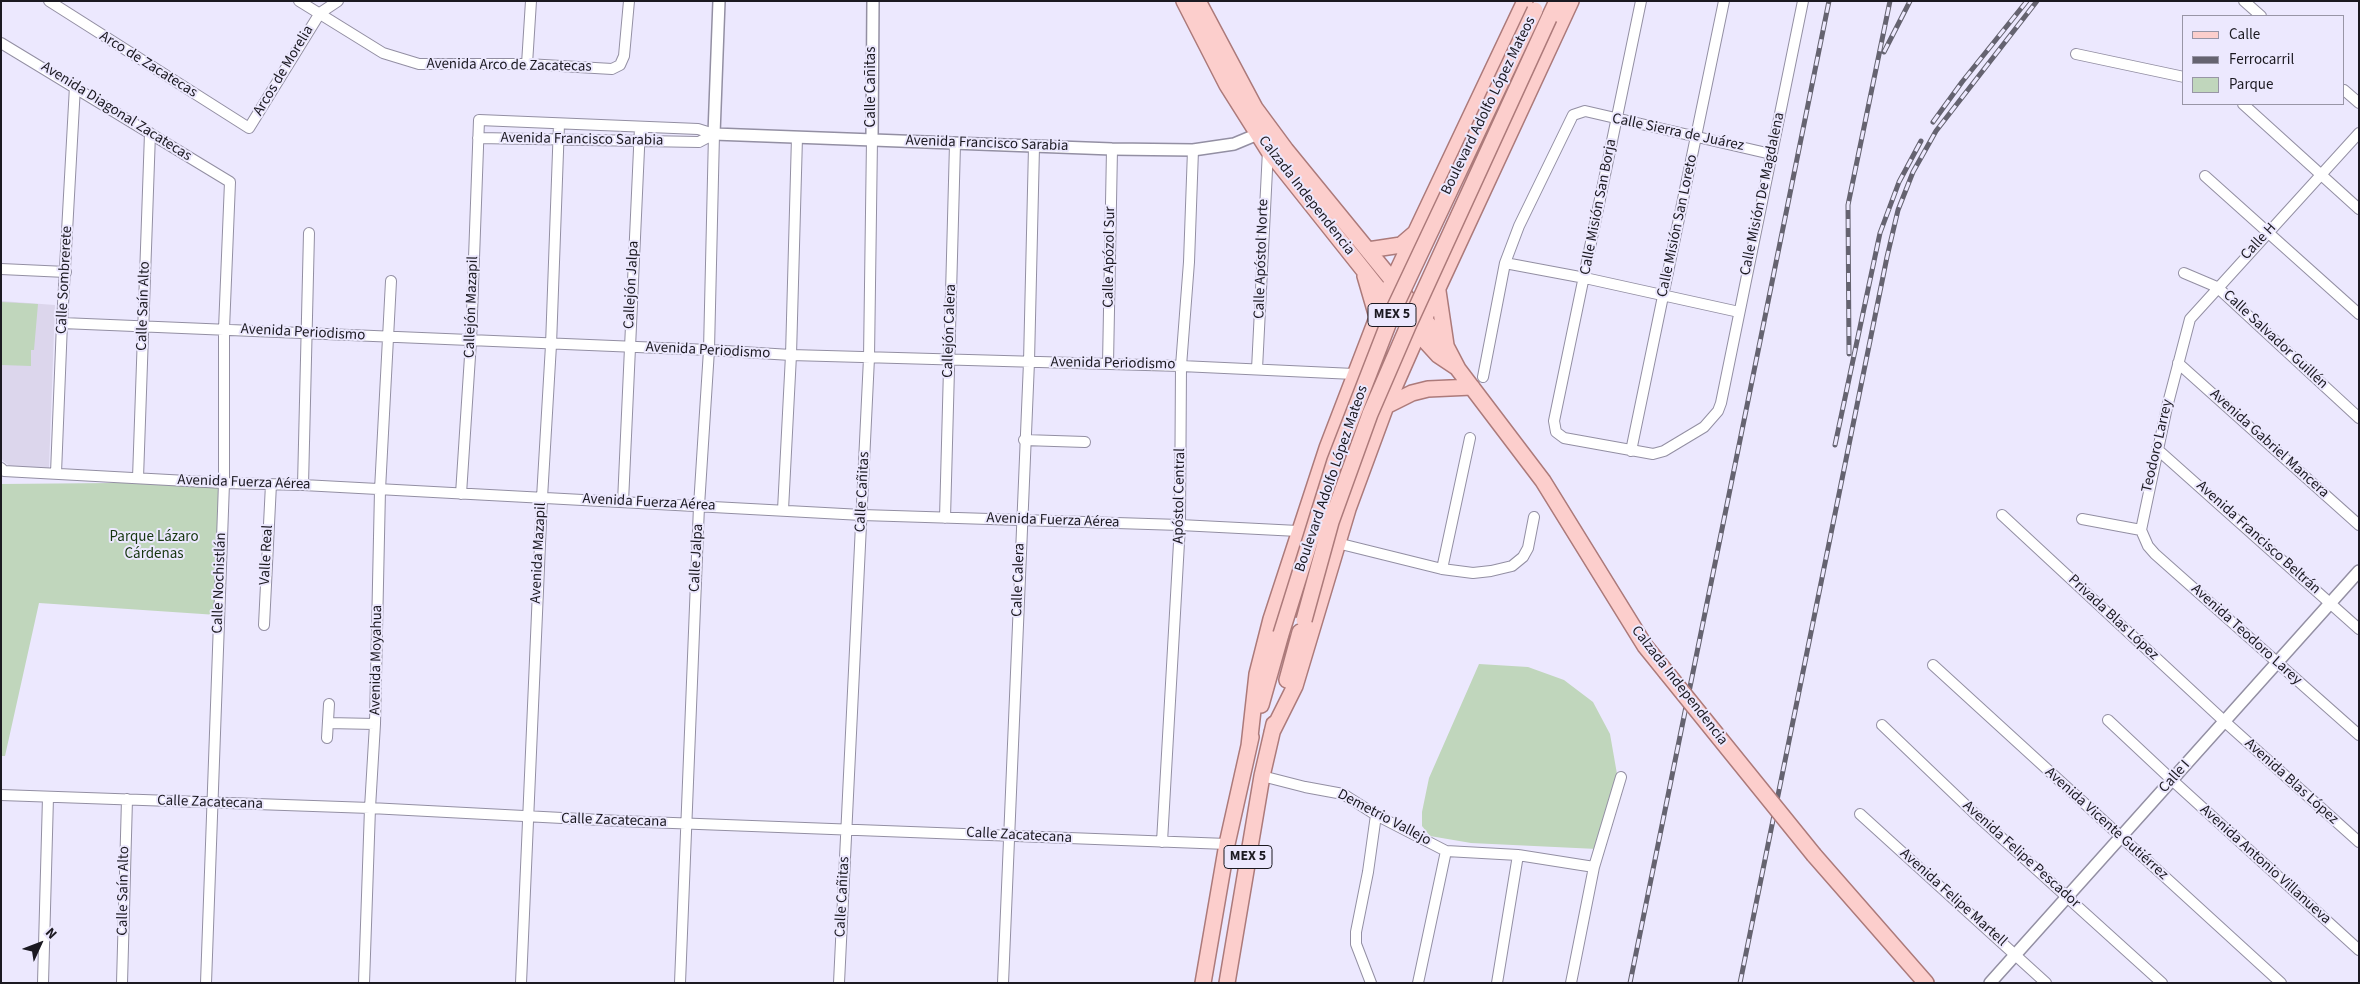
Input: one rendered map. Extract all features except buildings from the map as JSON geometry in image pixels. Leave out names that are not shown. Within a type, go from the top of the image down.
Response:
[{"type":"main road","name":"Calzada Independencia","points":[[1184,1],[1227,85],[1268,150],[1385,298],[1438,354],[1477,382],[1543,481],[1645,646],[1814,855],[1926,983]]},
{"type":"main road","name":"Calzada Independencia","points":[[1198,1],[1255,108],[1286,150],[1425,319],[1446,346],[1458,369]]},
{"type":"main road","name":"Boulevard Adolfo López Mateos","points":[[1227,983],[1262,776],[1272,732],[1331,522],[1370,414],[1408,326],[1557,1]]},
{"type":"main road","points":[[1272,732],[1295,686],[1337,543],[1357,482],[1386,406],[1570,1]]},
{"type":"main road","points":[[1249,746],[1257,674],[1271,619],[1298,532],[1354,374],[1385,298],[1416,232],[1533,4]]},
{"type":"main road","name":"Boulevard Adolfo López Mateos","points":[[1203,983],[1228,844],[1249,746],[1335,461],[1394,309],[1533,4]]},
{"type":"main road","points":[[1368,250],[1400,244],[1416,232]]},
{"type":"main road","points":[[1362,268],[1377,317]]},
{"type":"main road","points":[[1438,288],[1446,346]]},
{"type":"main road","points":[[1386,406],[1412,393],[1477,382]]},
{"type":"street","name":"Arco de Zacatecas","points":[[48,1],[249,128]]},
{"type":"street","points":[[299,1],[320,13],[338,1]]},
{"type":"street","points":[[527,64],[531,1]]},
{"type":"street","name":"Avenida Arco de Zacatecas","points":[[320,13],[383,52],[419,64],[527,64],[612,69],[620,65],[624,56],[629,1]]},
{"type":"street","points":[[714,134],[719,1]]},
{"type":"street","name":"Calle Cañitas","points":[[839,983],[869,358],[873,1]]},
{"type":"street","name":"Calle Misión San Borja","points":[[1554,413],[1585,278],[1641,1]]},
{"type":"street","name":"Calle Misión San Loreto","points":[[1631,451],[1724,1]]},
{"type":"street","name":"Calle Misión De Magdalena","points":[[1554,413],[1554,428],[1564,438],[1631,451],[1659,454],[1704,427],[1718,411],[1803,1]]},
{"type":"street","points":[[2244,1],[2260,15]]},
{"type":"street","name":"Arcos de Morelia","points":[[249,128],[320,13]]},
{"type":"street","name":"Avenida Diagonal Zacatecas","points":[[1,43],[75,86],[230,182]]},
{"type":"street","points":[[2076,54],[2182,77]]},
{"type":"street","name":"Calle Sombrerete","points":[[56,473],[75,86]]},
{"type":"street","points":[[2345,91],[2359,103]]},
{"type":"street","points":[[2244,105],[2359,209]]},
{"type":"street","name":"Calle Sierra de Juárez","points":[[1505,263],[1519,226],[1570,118],[1577,112],[1585,111],[1616,120],[1771,154]]},
{"type":"street","name":"Avenida Francisco Sarabia","points":[[479,120],[698,129],[714,134],[1112,149],[1193,150],[1234,144],[1258,134]]},
{"type":"street","name":"Callejón Mazapil","points":[[461,494],[471,341],[479,120]]},
{"type":"street","name":"Avenida Mazapil","points":[[521,983],[542,498],[551,345],[559,124]]},
{"type":"street","name":"Callejón Jalpa","points":[[624,502],[629,348],[640,127]]},
{"type":"street","name":"Calle Saín Alto","points":[[138,478],[150,133]]},
{"type":"street","name":"Calle H","points":[[2178,363],[2190,320],[2217,287],[2359,133]]},
{"type":"street","name":"Avenida Francisco Sarabia","points":[[478,138],[699,142],[714,134]]},
{"type":"street","name":"Calle Jalpa","points":[[680,983],[699,506],[709,350],[714,134]]},
{"type":"street","points":[[783,510],[791,356],[797,137]]},
{"type":"street","name":"Callejón Calera","points":[[945,518],[955,144]]},
{"type":"street","name":"Calle Calera","points":[[1003,983],[1024,440],[1029,362],[1034,147]]},
{"type":"street","name":"Calle Apózol Sur","points":[[1108,364],[1112,149]]},
{"type":"street","name":"Apóstol Central","points":[[1162,842],[1180,525],[1181,366],[1189,262],[1193,150]]},
{"type":"street","name":"Calle Apóstol Norte","points":[[1258,369],[1268,150]]},
{"type":"street","points":[[2205,176],[2269,231],[2359,314]]},
{"type":"street","name":"Calle Nochistlán","points":[[206,983],[224,483],[224,329],[230,182]]},
{"type":"street","points":[[303,485],[309,233]]},
{"type":"street","points":[[1477,382],[1505,263],[1585,278],[1739,312]]},
{"type":"street","points":[[1,269],[66,272]]},
{"type":"street","name":"Calle Salvador Guillén","points":[[2184,273],[2217,287],[2359,418]]},
{"type":"street","name":"Avenida Moyahua","points":[[364,983],[375,724],[380,490],[391,282]]},
{"type":"street","name":"Avenida Periodismo","points":[[62,323],[308,332],[551,345],[709,350],[791,356],[950,358],[1354,374]]},
{"type":"street","name":"Teodoro Larrey","points":[[2141,530],[2157,449],[2178,363]]},
{"type":"street","name":"Avenida Gabriel Mancera","points":[[2178,363],[2359,524]]},
{"type":"street","points":[[1442,569],[1470,438]]},
{"type":"street","points":[[1024,440],[1085,442]]},
{"type":"street","name":"Avenida Francisco Beltrán","points":[[2157,449],[2359,629]]},
{"type":"street","name":"Avenida Fuerza Aérea","points":[[1,468],[4,471],[862,515],[1180,525],[1298,532]]},
{"type":"street","name":"Valle Real","points":[[264,625],[271,484]]},
{"type":"street","name":"Privada Blas López","points":[[2002,515],[2224,721]]},
{"type":"street","points":[[1337,543],[1442,569],[1472,573],[1512,566],[1523,557],[1528,548],[1534,517]]},
{"type":"street","points":[[2082,519],[2141,530]]},
{"type":"street","name":"Avenida Teodoro Larey","points":[[2141,530],[2148,546],[2155,554],[2359,735]]},
{"type":"street","name":"Calle I","points":[[1990,983],[2359,571]]},
{"type":"street","name":"Avenida Vicente Gutiérrez","points":[[1932,665],[2281,983]]},
{"type":"street","points":[[327,738],[330,704]]},
{"type":"street","name":"Avenida Antonio Villanueva","points":[[2108,720],[2359,950]]},
{"type":"street","name":"Avenida Blas López","points":[[2224,721],[2359,842]]},
{"type":"street","points":[[328,723],[375,724]]},
{"type":"street","name":"Avenida Felipe Pescador","points":[[1882,725],[2162,983]]},
{"type":"street","name":"Demetrio Vallejo","points":[[1262,776],[1343,794],[1376,815],[1446,850],[1472,850],[1518,855],[1594,867]]},
{"type":"street","points":[[1571,983],[1594,867],[1621,777]]},
{"type":"street","name":"Calle Zacatecana","points":[[1,795],[370,808],[527,818],[1228,844]]},
{"type":"street","points":[[43,983],[48,797]]},
{"type":"street","name":"Calle Saín Alto","points":[[122,983],[127,799]]},
{"type":"street","name":"Avenida Felipe Martell","points":[[1860,814],[2046,983]]},
{"type":"street","points":[[1371,983],[1356,944],[1356,932],[1368,872],[1376,815]]},
{"type":"street","name":"Demetrio Vallejo","points":[[1418,983],[1446,850]]},
{"type":"street","points":[[1497,983],[1518,855]]},
{"type":"shaded area","points":[[1,301],[55,305],[49,468],[11,467],[1,457]]},
{"type":"green space","points":[[1,302],[38,304],[34,350],[31,350],[31,366],[1,365]]},
{"type":"green space","name":"Parque Lázaro Cárdenas","points":[[221,482],[217,615],[39,603],[5,756],[1,756],[1,484]]},
{"type":"green space","points":[[1479,664],[1528,667],[1564,680],[1593,702],[1610,734],[1617,774],[1597,849],[1471,843],[1430,836],[1422,826],[1422,812],[1429,778]]},
{"type":"railway","points":[[1630,983],[1829,1]]},
{"type":"railway","points":[[1849,354],[1848,205],[1890,1]]},
{"type":"railway","points":[[1884,52],[1910,1]]},
{"type":"railway","points":[[1933,122],[1962,82],[2027,1]]},
{"type":"railway","points":[[1740,983],[1898,210],[1913,172],[1936,131],[2037,1]]},
{"type":"railway","points":[[1835,445],[1880,233],[1899,182],[1921,141]]}]
